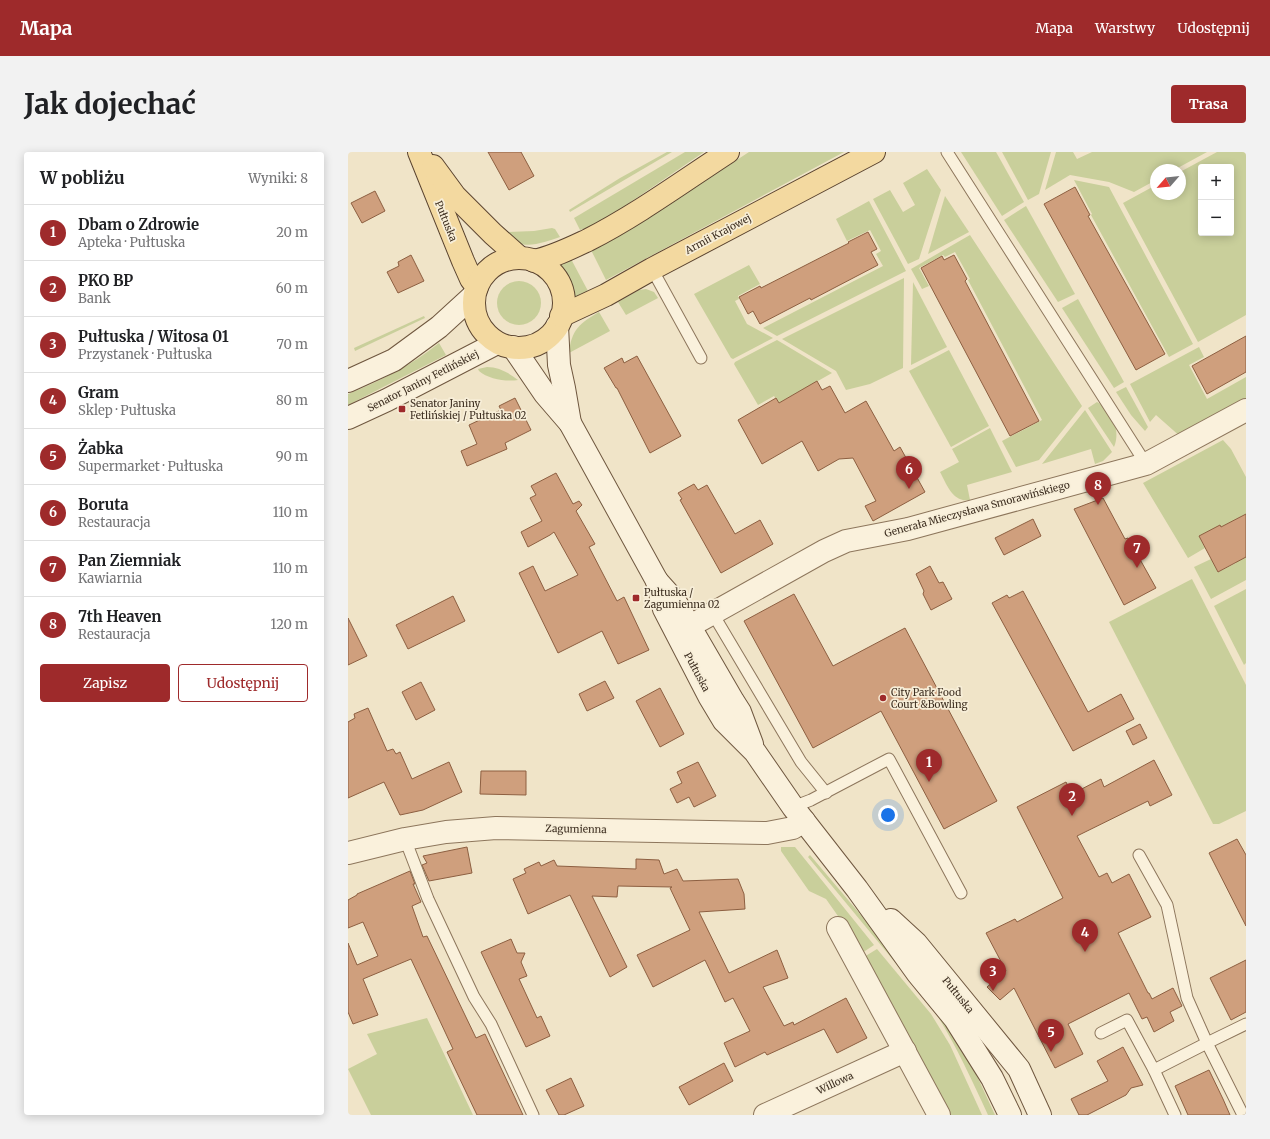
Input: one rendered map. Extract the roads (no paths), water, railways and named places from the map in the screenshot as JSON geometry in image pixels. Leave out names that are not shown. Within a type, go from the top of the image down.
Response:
[{"type":"main road","name":"Pułtuska","points":[[419,152],[476,291]]},
{"type":"main road","name":"Pułtuska","points":[[423,152],[454,196],[493,234],[527,260]]},
{"type":"main road","points":[[527,260],[544,266],[552,274],[558,283],[562,294],[563,305],[559,321],[547,337],[534,345],[524,348],[505,345],[488,336],[478,322],[474,306],[476,291],[482,277],[489,269],[509,259],[544,259],[608,230],[728,152]]},
{"type":"main road","name":"Armii Krajowej","points":[[559,321],[652,269],[871,153]]},
{"type":"main road","points":[[348,381],[394,360],[439,328],[476,291]]},
{"type":"main road","name":"Pułtuska","points":[[559,321],[559,365],[570,423]]},
{"type":"main road","name":"Pułtuska","points":[[505,345],[570,423],[657,581],[675,601],[740,712],[755,752]]},
{"type":"main road","name":"Senator Janiny Fetlińskiej","points":[[348,418],[505,345]]},
{"type":"main road","name":"Generała Mieczysława Smorawińskiego","points":[[690,626],[824,551],[846,541],[908,529],[1146,464],[1246,410]]},
{"type":"main road","name":"Pułtuska","points":[[657,581],[664,608],[709,696],[724,721],[755,752],[798,814],[858,889],[918,974],[955,1020],[992,1078],[1010,1115]]},
{"type":"main road","name":"Zagumienna","points":[[348,853],[405,839],[446,832],[496,828],[767,833],[794,828],[798,814]]},
{"type":"main road","name":"Pułtuska","points":[[858,889],[916,943],[1019,1069],[1040,1115]]},
{"type":"main road","points":[[838,928],[939,1115]]},
{"type":"main road","name":"Willowa","points":[[765,1115],[904,1051]]},
{"type":"lane","points":[[947,152],[1146,464]]},
{"type":"lane","points":[[652,269],[701,358]]},
{"type":"lane","points":[[713,614],[801,762],[826,793]]},
{"type":"lane","points":[[798,814],[826,793],[889,759],[961,892]]},
{"type":"lane","points":[[405,839],[428,899],[474,997],[491,1024],[533,1115]]},
{"type":"lane","points":[[1140,855],[1167,906],[1186,998],[1243,1115]]},
{"type":"lane","points":[[1101,1033],[1127,1020],[1154,1070],[1175,1115]]},
{"type":"lane","points":[[1154,1070],[1246,1024]]},
{"type":"place","name":"Senator Janiny Fetlińskiej / Pułtuska 02","points":[[402,409]]},
{"type":"place","name":"Boruta","points":[[909,489]]},
{"type":"place","name":"7th Heaven","points":[[1098,505]]},
{"type":"place","name":"Pan Ziemniak","points":[[1137,568]]},
{"type":"place","name":"Pułtuska / Zagumienna 02","points":[[636,598]]},
{"type":"place","name":"City Park Food Court &Bowling","points":[[883,698]]},
{"type":"place","name":"Dbam o Zdrowie","points":[[929,782]]},
{"type":"place","name":"PKO BP","points":[[1072,816]]},
{"type":"place","name":"Gram","points":[[1085,952]]},
{"type":"place","name":"Pułtuska / Witosa 01","points":[[993,991]]},
{"type":"place","name":"Żabka","points":[[1051,1052]]}]
